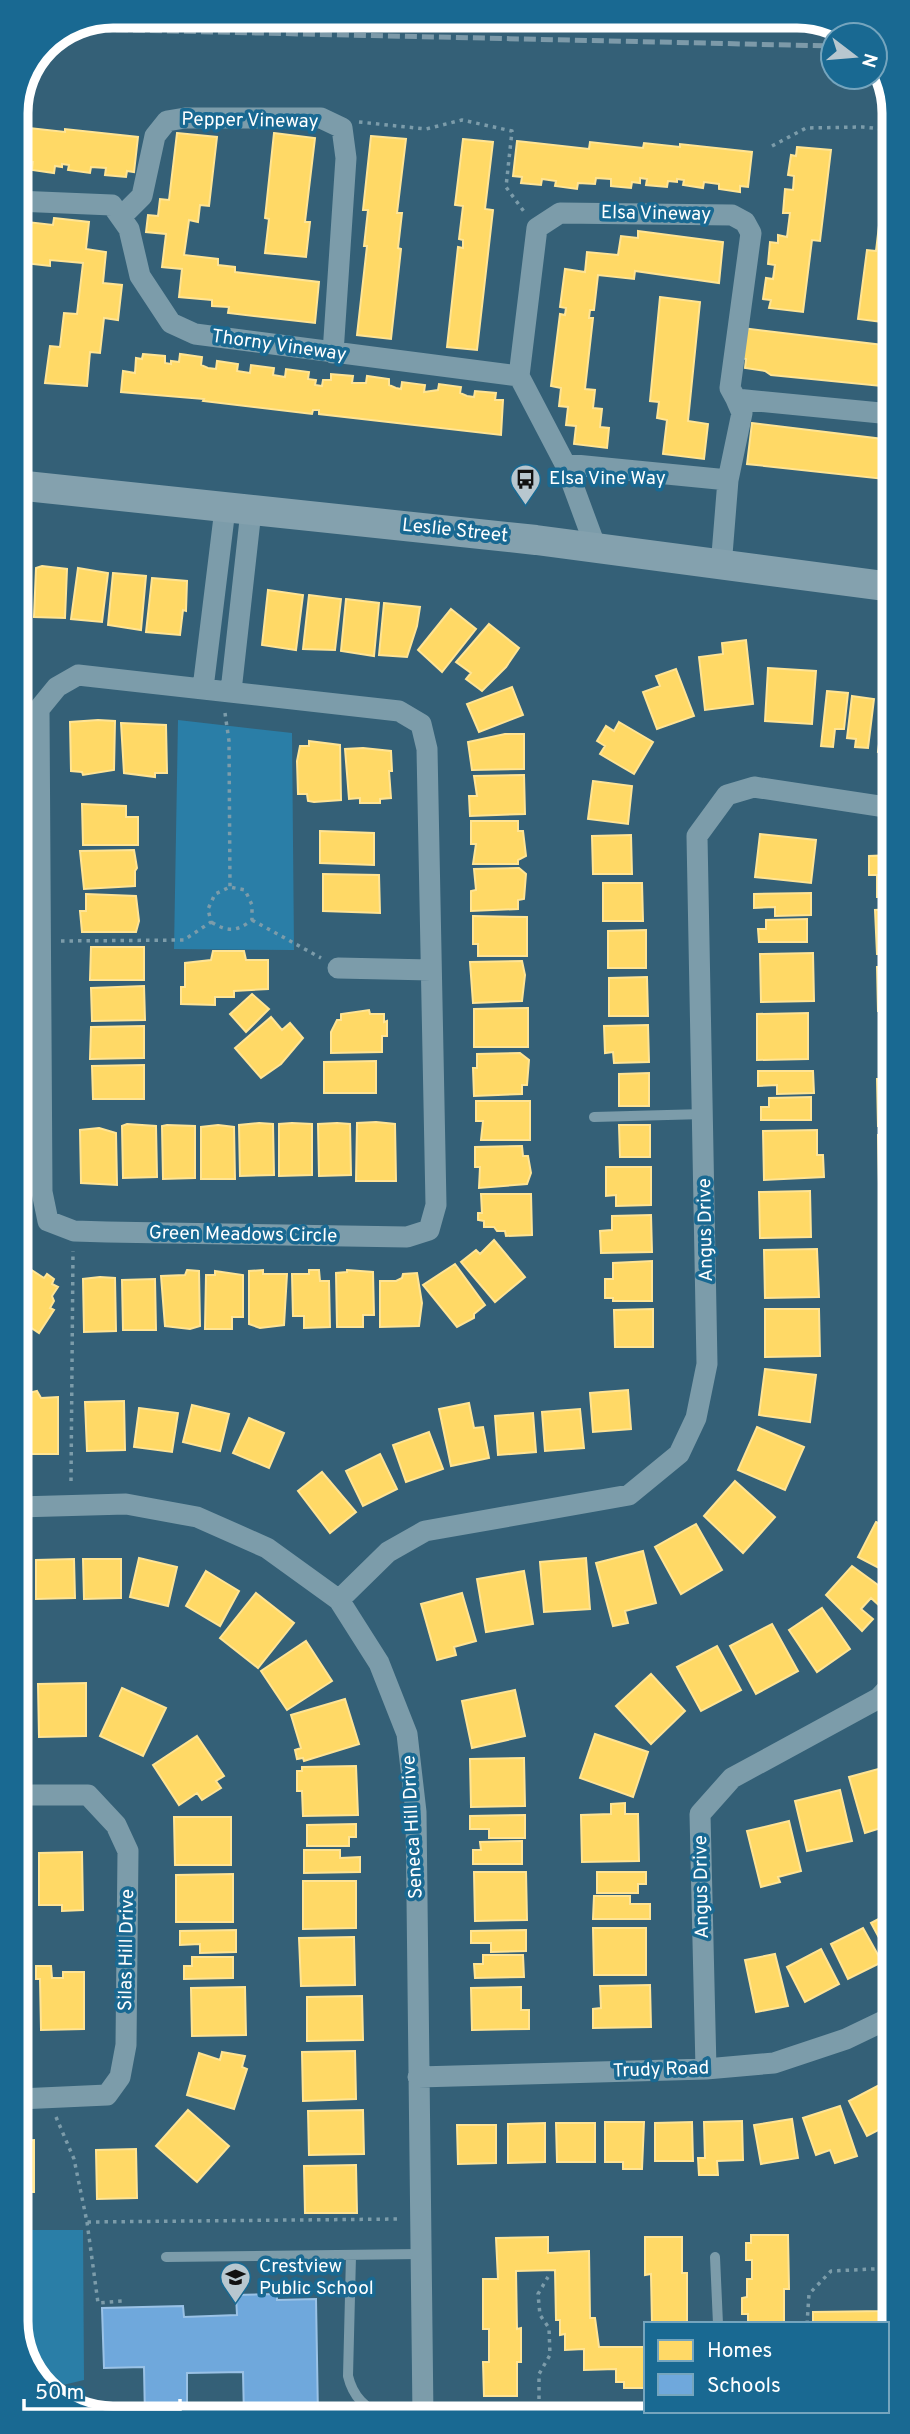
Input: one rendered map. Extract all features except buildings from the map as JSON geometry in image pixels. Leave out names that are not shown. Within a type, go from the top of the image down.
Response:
[{"type":"main road","name":"Leslie Street","points":[[28,486],[596,548],[722,567],[882,586]]},
{"type":"street","name":"Pepper Vineway","points":[[122,216],[142,196],[155,136],[167,121],[185,118],[321,118],[342,128],[346,158],[333,353]]},
{"type":"street","points":[[28,202],[112,205],[122,216]]},
{"type":"street","name":"Elsa Vineway","points":[[537,228],[560,213],[733,215],[745,222],[751,233],[730,388],[742,413],[728,480],[722,567]]},
{"type":"street","name":"Thorny Vineway","points":[[122,216],[129,229],[140,276],[171,323],[195,334],[519,376]]},
{"type":"street","points":[[537,228],[519,376],[565,464],[596,548]]},
{"type":"street","points":[[736,399],[882,413]]},
{"type":"street","points":[[565,464],[728,480]]},
{"type":"street","points":[[219,690],[238,510]]},
{"type":"street","name":"Green Meadows Circle","points":[[78,675],[219,690],[399,711],[421,724],[427,748],[436,1205],[429,1230],[407,1237],[74,1231],[48,1221],[42,1192],[39,709],[57,687],[78,675]]},
{"type":"street","name":"Angus Drive","points":[[338,1600],[388,1552],[425,1531],[629,1495],[679,1454],[696,1418],[708,1364],[697,836],[727,795],[754,787],[882,806]]},
{"type":"street","points":[[338,968],[431,970]]},
{"type":"street","name":"Seneca Hill Drive","points":[[28,1507],[126,1504],[197,1517],[267,1548],[338,1600],[379,1663],[407,1734],[416,1812],[423,2406]]},
{"type":"street","name":"Angus Drive","points":[[706,2069],[700,1814],[732,1778],[882,1695]]},
{"type":"street","name":"Silas Hill Drive","points":[[28,1795],[88,1795],[116,1825],[128,1851],[126,2045],[120,2077],[107,2095],[28,2099]]},
{"type":"street","name":"Trudy Road","points":[[418,2077],[706,2069],[774,2063],[846,2039],[882,2022]]},
{"type":"lane","points":[[594,1117],[704,1114]]},
{"type":"lane","points":[[166,2257],[420,2254]]},
{"type":"lane","points":[[351,2256],[348,2376],[352,2392],[367,2406]]},
{"type":"lane","points":[[715,2257],[718,2322]]},
{"type":"path","points":[[342,128],[362,120],[426,129],[462,120],[512,131],[506,187],[537,228]]},
{"type":"path","points":[[772,146],[806,128],[882,129]]},
{"type":"path","points":[[219,690],[229,741],[230,887]]},
{"type":"path","points":[[230,887],[245,890],[253,905],[252,920],[239,930],[225,930],[211,922],[208,909],[215,894],[230,887]]},
{"type":"path","points":[[252,920],[338,968]]},
{"type":"path","points":[[41,940],[184,940],[211,922]]},
{"type":"path","points":[[71,1481],[74,1231]]},
{"type":"path","points":[[48,2099],[74,2159],[88,2222],[98,2304],[122,2301]]},
{"type":"path","points":[[88,2222],[420,2218]]},
{"type":"path","points":[[807,2322],[809,2294],[831,2271],[882,2269]]},
{"type":"path","points":[[539,2406],[539,2374],[550,2355],[549,2328],[540,2315],[538,2294],[548,2277]]},
{"type":"shaded area","points":[[178,720],[292,733],[294,950],[174,949]]},
{"type":"shaded area","points":[[28,2230],[83,2230],[84,2380],[58,2386],[39,2363],[31,2343],[28,2321]]},
{"type":"railway","points":[[101,29],[819,46]]},
{"type":"place","name":"Elsa Vine Way","points":[[526,506]]},
{"type":"place","name":"Crestview Public School","points":[[236,2305]]}]
